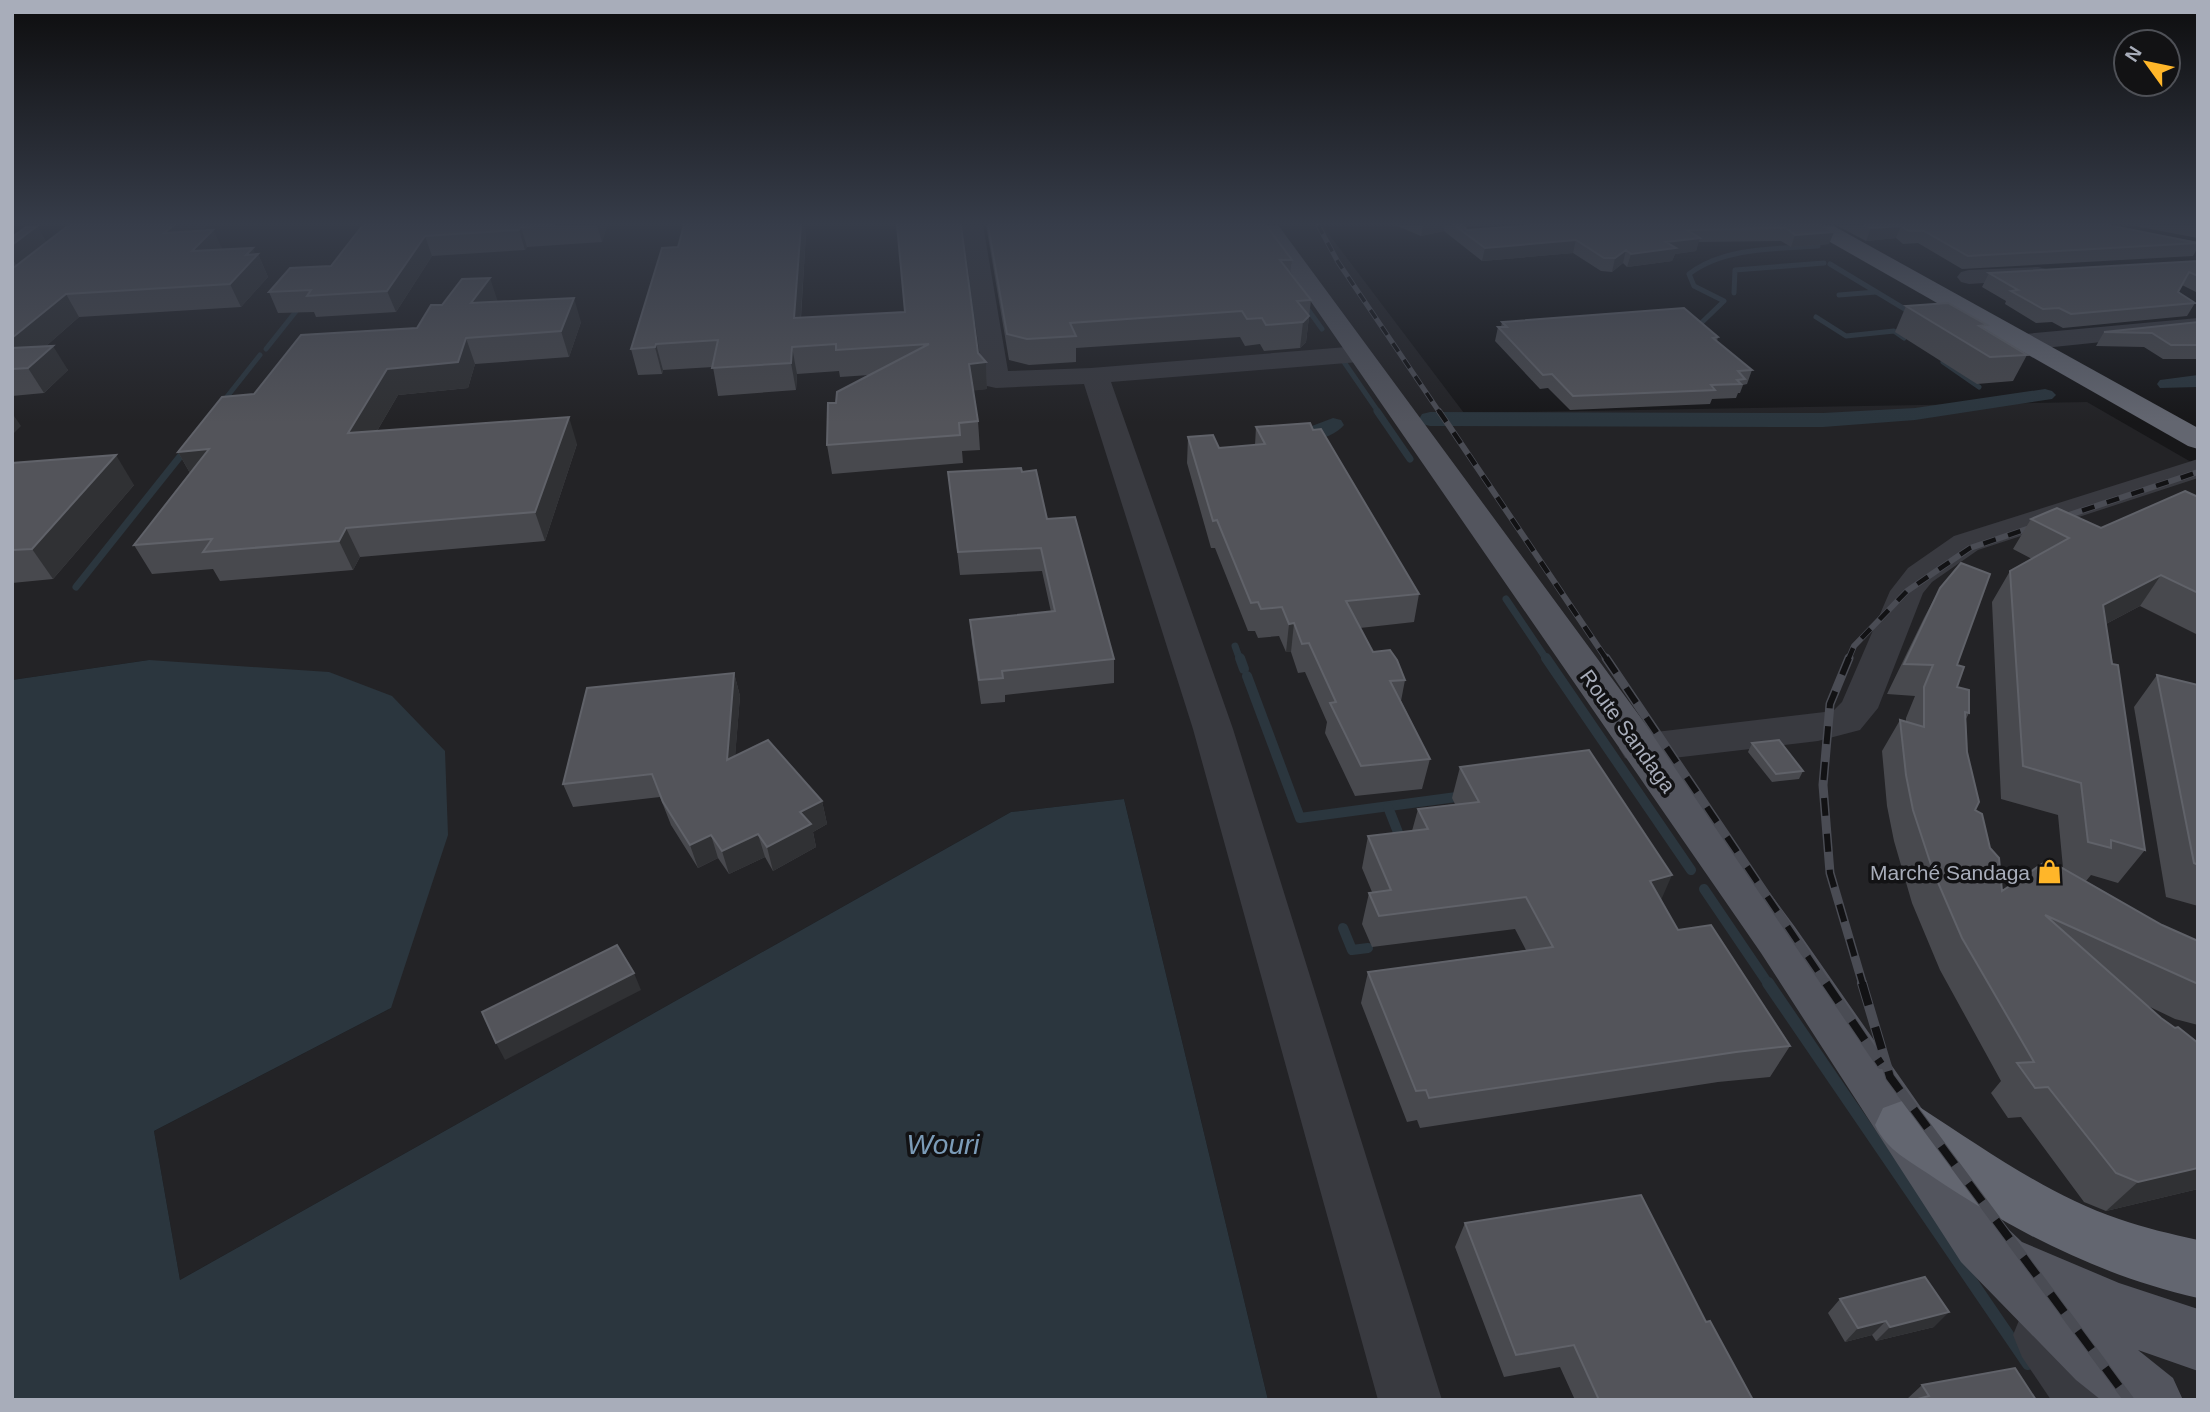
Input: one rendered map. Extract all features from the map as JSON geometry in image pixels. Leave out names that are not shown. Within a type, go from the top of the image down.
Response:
[{"type":"highway","points":[[1934,291],[2198,440]]},
{"type":"highway","points":[[1902,1125],[2013,1198],[2081,1233],[2157,1262],[2198,1269]]},
{"type":"main road","name":"Route Sandaga","points":[[1314,291],[1778,940],[1981,1242],[2098,1358],[2151,1400]]},
{"type":"main road","name":"Route Sandaga","points":[[1981,1242],[2042,1280],[2112,1311],[2198,1340]]},
{"type":"street","points":[[982,291],[996,380],[1091,376],[1359,354]]},
{"type":"street","points":[[2025,342],[2198,324]]},
{"type":"street","points":[[1091,376],[1096,379],[1213,729],[1410,1400]]},
{"type":"street","points":[[1639,748],[1818,727],[1846,721],[1859,708],[1907,591],[1920,575],[1966,543],[2198,468]]},
{"type":"street","name":"Route Sandaga","points":[[1981,1242],[2089,1400]]},
{"type":"shaded area","points":[[12,291],[1372,291],[1464,413],[2087,402],[2198,466],[2198,1400],[1268,1400],[1124,799],[1011,812],[180,1280],[154,1131],[391,1008],[149,660],[12,680]]},
{"type":"water","name":"Wouri","points":[[149,660],[329,672],[392,696],[445,751],[448,835],[391,1008],[154,1131],[180,1280],[1011,812],[1124,799],[1268,1400],[12,1400],[12,680]]},
{"type":"building","points":[[12,291],[117,291],[66,294],[12,338]]},
{"type":"building","points":[[310,291],[387,291],[387,291],[307,296]]},
{"type":"building","points":[[453,291],[480,291],[471,303],[574,298],[561,331],[466,338],[458,362],[387,369],[348,433],[569,417],[535,512],[346,528],[339,541],[203,552],[212,539],[134,545],[209,449],[178,452],[222,397],[254,394],[301,335],[417,328],[431,305],[442,305]]},
{"type":"building","points":[[649,291],[796,291],[794,318],[905,312],[903,291],[970,291],[978,353],[986,362],[969,364],[978,421],[959,423],[960,435],[827,445],[828,403],[836,403],[837,392],[929,344],[836,350],[836,344],[792,347],[791,363],[712,368],[718,340],[656,344],[655,347],[631,349]]},
{"type":"building","points":[[999,291],[1304,291],[1311,300],[1297,301],[1309,316],[1303,322],[1266,325],[1262,318],[1247,319],[1242,311],[1070,323],[1076,336],[1027,339],[1007,334]]},
{"type":"building","points":[[2011,291],[2179,291],[2195,303],[2071,314],[2059,308],[2043,309]]},
{"type":"building","points":[[1948,303],[1987,325],[1979,326],[2027,355],[1990,357],[1906,306]]},
{"type":"building","points":[[1684,308],[1718,337],[1713,338],[1752,370],[1738,371],[1745,379],[1737,380],[1741,384],[1711,385],[1715,390],[1573,396],[1552,374],[1543,375],[1498,327],[1507,327],[1502,322]]},
{"type":"building","points":[[2198,322],[2198,345],[2171,345],[2152,333],[2104,332]]},
{"type":"building","points":[[53,346],[28,368],[12,369],[12,348]]},
{"type":"building","points":[[1310,423],[1313,430],[1321,429],[1419,594],[1346,601],[1373,652],[1390,650],[1397,660],[1405,680],[1390,681],[1430,759],[1361,766],[1330,703],[1336,702],[1309,643],[1302,644],[1294,623],[1289,624],[1282,607],[1261,609],[1258,602],[1251,603],[1217,520],[1213,521],[1188,437],[1213,435],[1219,448],[1265,444],[1256,427]]},
{"type":"building","points":[[116,455],[32,549],[12,550],[12,463]]},
{"type":"building","points":[[1021,468],[1022,472],[1036,470],[1047,519],[1075,517],[1114,659],[1002,671],[1003,678],[979,680],[970,620],[1055,611],[1041,548],[958,552],[948,472]]},
{"type":"building","points":[[2185,491],[2198,497],[2198,593],[2161,575],[2103,605],[2112,664],[2118,665],[2145,850],[2111,840],[2111,848],[2088,842],[2081,783],[2023,766],[2010,571],[2069,538],[2031,519],[2057,508],[2101,528]]},
{"type":"building","points":[[1961,563],[1990,574],[1957,665],[1964,667],[1957,687],[1969,690],[1969,713],[1965,712],[1967,752],[1979,802],[1975,810],[1982,814],[1990,848],[1999,858],[2002,891],[2048,860],[2162,925],[2198,941],[2198,984],[2045,915],[2161,1018],[2198,1043],[2198,1168],[2138,1182],[2116,1173],[2048,1087],[2035,1088],[2017,1063],[2034,1062],[1962,938],[1933,871],[1913,810],[1900,720],[1924,727],[1924,687],[1933,665],[1904,664],[1940,588]]},
{"type":"building","points":[[734,673],[727,760],[768,740],[822,801],[800,812],[811,824],[767,847],[758,834],[722,851],[711,835],[690,845],[663,802],[652,774],[563,784],[587,688]]},
{"type":"building","points":[[2157,675],[2198,685],[2198,865],[2194,863]]},
{"type":"building","points":[[1779,740],[1803,771],[1776,774],[1752,743]]},
{"type":"building","points":[[1589,750],[1672,875],[1650,881],[1678,930],[1711,925],[1790,1046],[1429,1098],[1426,1090],[1416,1091],[1368,972],[1553,947],[1526,897],[1379,916],[1369,893],[1391,890],[1368,836],[1428,829],[1418,809],[1479,802],[1460,767]]},
{"type":"building","points":[[617,945],[634,973],[496,1043],[482,1012]]},
{"type":"building","points":[[1641,1195],[1706,1322],[1710,1321],[1753,1400],[1599,1400],[1574,1345],[1516,1355],[1465,1223]]},
{"type":"building","points":[[1925,1277],[1949,1312],[1890,1327],[1886,1321],[1858,1328],[1840,1299]]},
{"type":"building","points":[[2015,1368],[2036,1400],[1914,1400],[1929,1396],[1922,1385]]},
{"type":"waterway","points":[[970,291],[976,322]]},
{"type":"waterway","points":[[1695,329],[1724,301],[1704,291]]},
{"type":"waterway","points":[[1875,291],[1913,314]]},
{"type":"waterway","points":[[1839,295],[1876,292]]},
{"type":"waterway","points":[[1304,304],[1322,329]]},
{"type":"waterway","points":[[266,349],[301,305]]},
{"type":"waterway","points":[[1816,317],[1846,336],[1894,331],[1904,338]]},
{"type":"waterway","points":[[222,403],[260,355]]},
{"type":"waterway","points":[[1344,362],[1379,413]]},
{"type":"waterway","points":[[1943,362],[1979,387]]},
{"type":"waterway","points":[[2167,384],[2198,381]]},
{"type":"waterway","points":[[1430,419],[1823,420],[1915,414],[2045,395]]},
{"type":"waterway","points":[[1377,411],[1410,459]]},
{"type":"waterway","points":[[1312,434],[1333,425]]},
{"type":"waterway","points":[[76,587],[186,449]]},
{"type":"waterway","points":[[1506,599],[1547,660]]},
{"type":"waterway","points":[[1235,646],[1240,660]]},
{"type":"waterway","points":[[1240,658],[1244,669]]},
{"type":"waterway","points":[[1546,658],[1691,870]]},
{"type":"waterway","points":[[1247,676],[1300,818],[1464,796]]},
{"type":"waterway","points":[[1388,807],[1401,840],[1405,840]]},
{"type":"waterway","points":[[1704,889],[1769,985]]},
{"type":"waterway","points":[[1343,928],[1352,950],[1368,948]]},
{"type":"waterway","points":[[1768,983],[2028,1364]]},
{"type":"railway","points":[[1358,291],[1440,413]]},
{"type":"railway","points":[[1439,411],[1607,660]]},
{"type":"railway","points":[[1848,660],[1854,646],[1907,591],[1970,548],[2198,472]]},
{"type":"railway","points":[[1606,658],[1827,985]]},
{"type":"railway","points":[[1849,658],[1830,704],[1823,785],[1830,873],[1863,985]]},
{"type":"railway","points":[[1826,983],[1881,1064]]},
{"type":"railway","points":[[1862,983],[1890,1077],[2129,1400]]},
{"type":"place","name":"Marché Sandaga","points":[[2050,872]]}]
